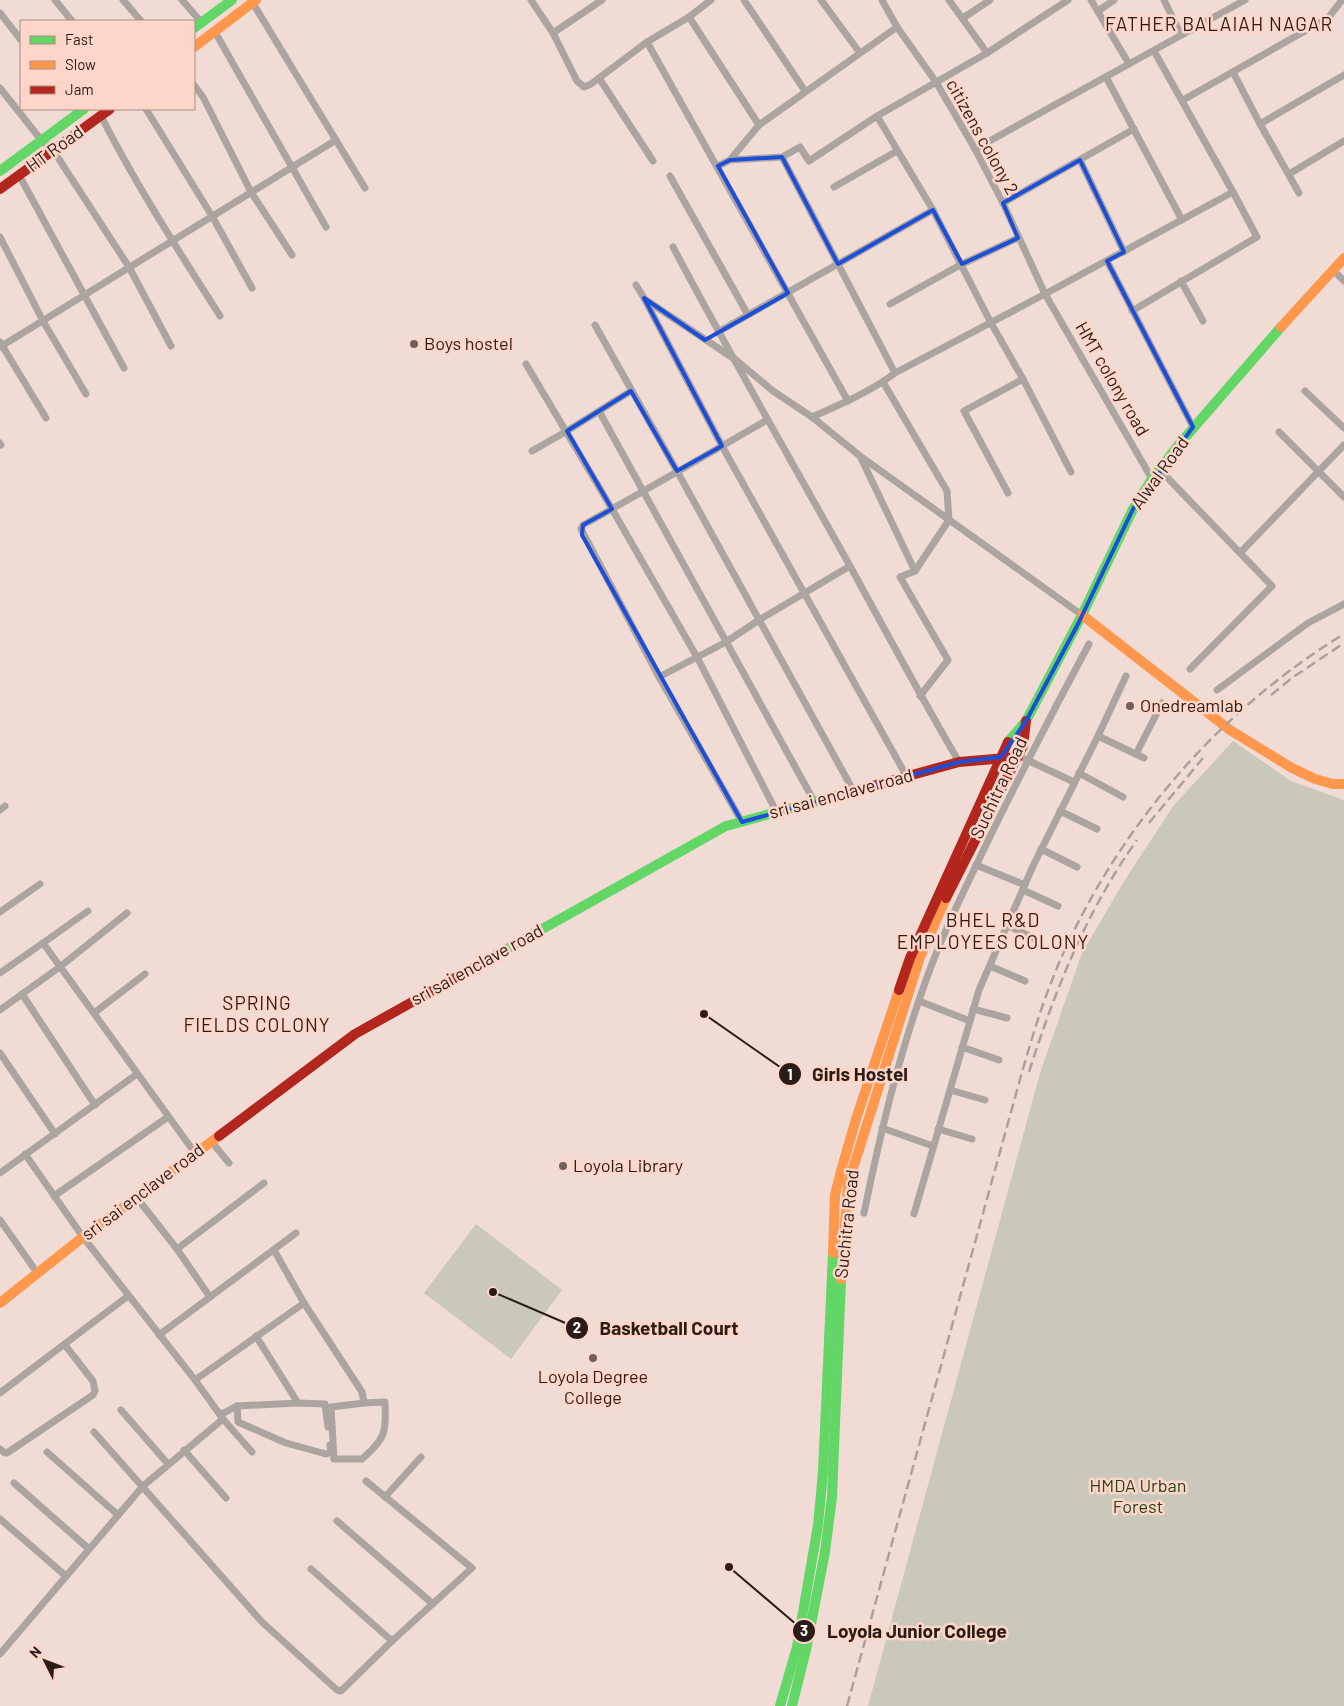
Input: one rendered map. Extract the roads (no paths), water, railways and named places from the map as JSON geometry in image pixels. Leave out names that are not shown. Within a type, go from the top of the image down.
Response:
[{"type":"main road","points":[[198,26],[232,0]]},
{"type":"main road","points":[[195,46],[216,32],[253,1]]},
{"type":"main road","name":"HT Road","points":[[0,171],[42,141],[79,110]]},
{"type":"main road","name":"HT Road","points":[[0,189],[109,110]]},
{"type":"main road","name":"Alwal Road","points":[[1026,721],[1082,615],[1133,509],[1152,479],[1193,427],[1231,386],[1257,353],[1344,258]]},
{"type":"main road","points":[[1082,615],[1230,730],[1292,768],[1315,779],[1333,784],[1344,784]]},
{"type":"main road","name":"Suchitra Road","points":[[792,1706],[806,1650],[825,1552],[832,1497],[837,1250],[833,1219],[840,1170],[910,958],[1000,757],[1013,735],[1026,721]]},
{"type":"main road","name":"Suchitra Road","points":[[780,1706],[797,1647],[818,1525],[837,1250],[848,1184],[920,957],[939,912],[1023,758],[1026,721]]},
{"type":"main road","name":"sri sai enclave road","points":[[0,1303],[211,1140],[355,1034],[726,826],[959,762],[1000,757],[1023,758]]},
{"type":"street","points":[[55,0],[71,20]]},
{"type":"street","points":[[123,0],[140,20]]},
{"type":"street","points":[[182,0],[194,20]]},
{"type":"street","points":[[531,0],[553,33],[577,81],[584,87],[591,84],[647,42],[689,17],[711,0]]},
{"type":"street","points":[[553,33],[602,0]]},
{"type":"street","points":[[744,0],[806,91]]},
{"type":"street","points":[[822,0],[860,53]]},
{"type":"street","name":"citizens colony 2","points":[[882,0],[897,27],[936,82],[975,149],[1046,294]]},
{"type":"street","points":[[950,0],[987,53]]},
{"type":"street","points":[[963,18],[990,0]]},
{"type":"street","points":[[718,166],[730,160],[782,157],[800,147],[809,161],[877,116],[987,53],[1068,0]]},
{"type":"street","points":[[1091,0],[1129,64]]},
{"type":"street","points":[[1098,11],[1114,0]]},
{"type":"street","points":[[1164,0],[1181,35]]},
{"type":"street","points":[[975,149],[1244,0]]},
{"type":"street","points":[[1183,100],[1328,18],[1342,0]]},
{"type":"street","points":[[253,1],[365,188]]},
{"type":"street","points":[[0,13],[20,39]]},
{"type":"street","points":[[689,17],[759,125]]},
{"type":"street","points":[[730,160],[759,125],[897,27]]},
{"type":"street","points":[[216,32],[326,227]]},
{"type":"street","points":[[647,42],[848,401]]},
{"type":"street","points":[[1132,311],[1257,237],[1234,192],[1154,51]]},
{"type":"street","points":[[1234,72],[1260,124],[1299,193]]},
{"type":"street","points":[[1260,124],[1344,75]]},
{"type":"street","points":[[1106,77],[1182,220]]},
{"type":"street","points":[[599,78],[653,160]]},
{"type":"street","points":[[195,87],[203,97],[251,192],[292,256]]},
{"type":"street","points":[[0,88],[42,141],[54,150],[129,267],[171,346]]},
{"type":"street","points":[[147,110],[212,216],[252,288]]},
{"type":"street","points":[[101,116],[172,241],[220,316]]},
{"type":"street","points":[[877,116],[933,210],[991,324],[1023,379],[1071,472]]},
{"type":"street","points":[[1002,203],[1134,128]]},
{"type":"street","points":[[46,418],[1,345],[336,140]]},
{"type":"street","points":[[1289,174],[1344,141]]},
{"type":"street","points":[[834,187],[898,151]]},
{"type":"street","points":[[782,157],[896,373]]},
{"type":"street","points":[[1080,160],[1124,252]]},
{"type":"street","points":[[19,176],[124,368]]},
{"type":"street","points":[[670,176],[748,315]]},
{"type":"street","points":[[812,417],[848,401],[896,373],[991,324],[1234,192]]},
{"type":"street","points":[[718,332],[933,210]]},
{"type":"street","points":[[0,237],[43,321],[86,394]]},
{"type":"street","points":[[890,304],[962,264],[1018,238]]},
{"type":"street","points":[[673,247],[718,332],[736,360],[767,420],[850,566],[920,696],[959,762]]},
{"type":"street","points":[[1107,261],[1193,427]]},
{"type":"street","points":[[1333,270],[1344,281]]},
{"type":"street","points":[[1181,281],[1203,321]]},
{"type":"street","points":[[636,286],[722,446],[907,776]]},
{"type":"street","name":"HMT colony road","points":[[1046,294],[1152,479]]},
{"type":"street","points":[[644,298],[736,360],[773,391],[812,417],[860,456],[1082,615]]},
{"type":"street","points":[[595,325],[853,790]]},
{"type":"street","points":[[526,364],[697,657],[776,811]]},
{"type":"street","points":[[1008,493],[964,411],[1023,379]]},
{"type":"street","points":[[883,382],[947,491],[948,520],[915,571],[900,577],[948,660],[920,696]]},
{"type":"street","points":[[532,451],[567,432],[631,390]]},
{"type":"street","points":[[1305,391],[1344,428]]},
{"type":"street","points":[[599,411],[814,801]]},
{"type":"street","points":[[742,822],[659,677],[580,529],[583,525],[644,492],[767,420]]},
{"type":"street","points":[[1279,432],[1344,497]]},
{"type":"street","points":[[1240,553],[1344,445]]},
{"type":"street","points":[[860,456],[915,571]]},
{"type":"street","points":[[1159,469],[1272,586],[1190,669]]},
{"type":"street","points":[[659,677],[726,642],[759,620],[850,566]]},
{"type":"street","points":[[1216,690],[1308,623],[1344,604]]},
{"type":"street","points":[[864,1213],[882,1128],[906,1040],[951,918],[1023,758],[1090,644]]},
{"type":"street","points":[[914,1214],[962,1047],[990,966],[1041,849],[1126,676]]},
{"type":"street","points":[[1136,754],[1162,703]]},
{"type":"street","points":[[1098,736],[1144,758]]},
{"type":"street","points":[[1023,758],[1074,782]]},
{"type":"street","points":[[1079,773],[1123,797]]},
{"type":"street","points":[[1060,811],[1097,829]]},
{"type":"street","points":[[1041,849],[1077,867]]},
{"type":"street","points":[[976,865],[1024,887],[1058,906]]},
{"type":"street","points":[[0,912],[40,884]]},
{"type":"street","points":[[0,973],[88,911]]},
{"type":"street","points":[[0,1010],[61,966],[127,912]]},
{"type":"street","points":[[1007,926],[1039,941]]},
{"type":"street","points":[[43,944],[61,966],[195,1153]]},
{"type":"street","points":[[990,966],[1025,981]]},
{"type":"street","points":[[94,1013],[145,974]]},
{"type":"street","points":[[22,994],[95,1105]]},
{"type":"street","points":[[919,1001],[970,1021]]},
{"type":"street","points":[[974,1009],[1007,1018]]},
{"type":"street","points":[[962,1047],[999,1060]]},
{"type":"street","points":[[0,1053],[55,1134]]},
{"type":"street","points":[[0,1173],[137,1074]]},
{"type":"street","points":[[950,1090],[985,1100]]},
{"type":"street","points":[[54,1196],[168,1117]]},
{"type":"street","points":[[882,1128],[933,1146]]},
{"type":"street","points":[[938,1129],[972,1139]]},
{"type":"street","points":[[211,1140],[229,1163]]},
{"type":"street","points":[[25,1154],[83,1237],[221,1416],[252,1452]]},
{"type":"street","points":[[177,1249],[264,1183]]},
{"type":"street","points":[[137,1198],[177,1249],[210,1297]]},
{"type":"street","points":[[0,1221],[38,1274]]},
{"type":"street","points":[[159,1335],[296,1233]]},
{"type":"street","points":[[274,1250],[304,1303],[362,1392],[364,1403]]},
{"type":"street","points":[[0,1393],[128,1296]]},
{"type":"street","points":[[195,1380],[304,1303]]},
{"type":"street","points":[[256,1336],[298,1403]]},
{"type":"street","points":[[0,1449],[7,1453],[93,1395],[95,1391],[93,1381],[65,1345]]},
{"type":"street","points":[[385,1402],[386,1428],[377,1446],[362,1459],[334,1459],[331,1407],[364,1403],[385,1402]]},
{"type":"street","points":[[0,1654],[143,1486],[224,1413],[237,1406],[298,1403],[325,1404],[329,1454],[286,1443],[238,1422],[237,1406]]},
{"type":"street","points":[[121,1410],[168,1464]]},
{"type":"street","points":[[94,1432],[262,1622],[338,1690],[343,1690],[392,1641],[472,1568],[366,1481]]},
{"type":"street","points":[[184,1450],[226,1498]]},
{"type":"street","points":[[47,1452],[118,1516]]},
{"type":"street","points":[[385,1497],[421,1457]]},
{"type":"street","points":[[14,1483],[90,1549]]},
{"type":"street","points":[[0,1519],[66,1576]]},
{"type":"street","points":[[337,1521],[433,1604]]},
{"type":"street","points":[[311,1569],[392,1641]]},
{"type":"railway","points":[[847,1706],[1033,1034],[1063,954],[1087,906],[1114,859],[1145,815],[1180,773],[1256,697],[1299,664],[1344,634]]},
{"type":"railway","points":[[1271,695],[1292,678],[1344,643]]},
{"type":"railway","points":[[1149,823],[1203,758]]},
{"type":"railway","points":[[1029,1072],[1061,981],[1074,952],[1103,894],[1137,840]]},
{"type":"place","name":"Boys hostel","points":[[414,344]]},
{"type":"place","name":"Onedreamlab","points":[[1130,706]]},
{"type":"place","name":"Girls Hostel","points":[[704,1014]]},
{"type":"place","name":"Loyola Library","points":[[563,1166]]},
{"type":"place","name":"Basketball Court","points":[[493,1292]]},
{"type":"place","name":"Loyola Degree College","points":[[593,1358]]},
{"type":"place","name":"Loyola Junior College","points":[[729,1567]]},
{"type":"district","name":"FATHER BALAIAH NAGAR","points":[[1219,24]]},
{"type":"district","name":"BHEL R&D EMPLOYEES COLONY","points":[[993,931]]},
{"type":"district","name":"SPRING FIELDS COLONY","points":[[257,1014]]},
{"type":"park label","name":"HMDA Urban Forest","points":[[1138,1496]]}]
